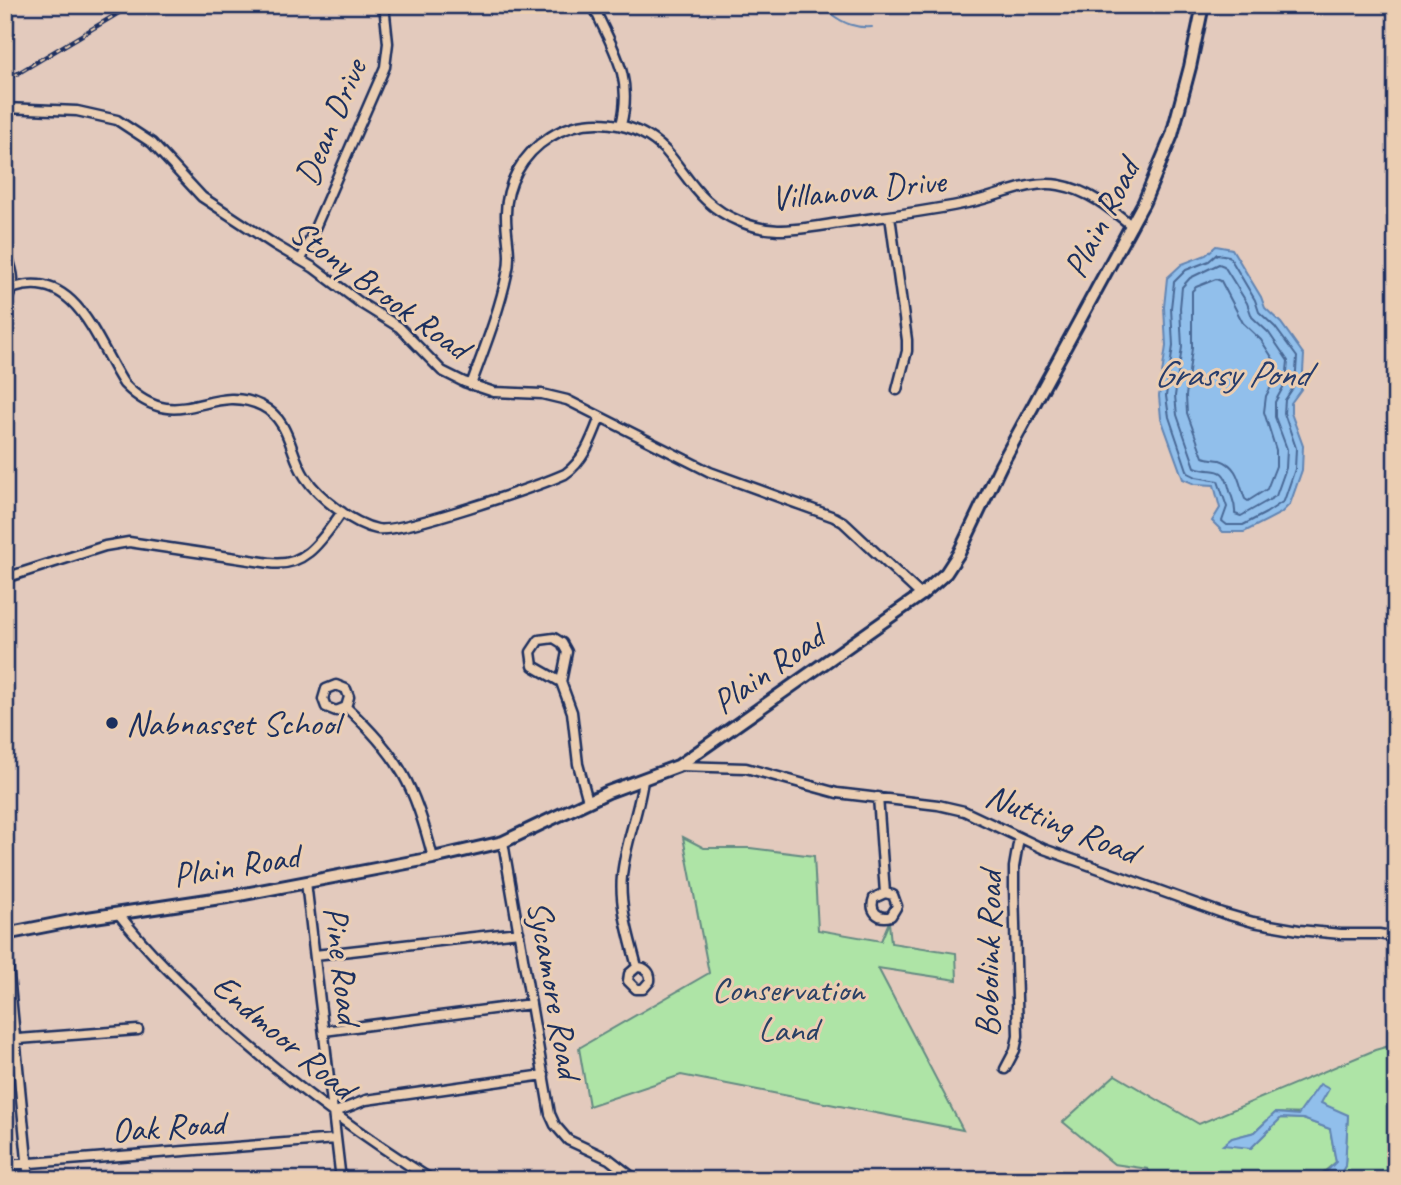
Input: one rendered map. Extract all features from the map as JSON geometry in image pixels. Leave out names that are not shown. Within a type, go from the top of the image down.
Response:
[{"type":"main road","name":"Plain Road","points":[[5,934],[118,913],[234,896],[503,842],[588,801],[678,766],[921,595],[946,573],[959,553],[1001,465],[1132,226],[1172,135],[1203,7]]},
{"type":"street","name":"Dean Drive","points":[[302,260],[330,189],[371,103],[385,66],[388,43],[384,5]]},
{"type":"street","points":[[593,5],[614,46],[624,74],[626,94],[621,125]]},
{"type":"street","points":[[1188,5],[1203,7]]},
{"type":"street","name":"Stony Brook Road","points":[[5,108],[77,111],[117,120],[152,143],[202,197],[302,260],[362,304],[399,327],[442,371],[471,385],[494,392],[558,397],[710,472],[843,522],[921,595]]},
{"type":"street","name":"Villanova Drive","points":[[471,385],[508,274],[510,250],[506,208],[509,190],[527,156],[541,143],[565,129],[593,123],[621,125],[639,132],[669,154],[706,200],[741,222],[765,228],[784,230],[890,216],[962,204],[1025,187],[1047,184],[1069,187],[1090,195],[1132,226]]},
{"type":"street","points":[[890,216],[907,340],[907,351],[897,390]]},
{"type":"street","points":[[5,250],[15,281],[5,303]]},
{"type":"street","points":[[14,288],[23,285],[55,288],[74,302],[124,384],[142,400],[154,406],[181,410],[210,402],[238,400],[261,405],[285,428],[304,476],[314,488],[342,512],[376,529],[398,528],[553,479],[572,469],[580,460],[600,417]]},
{"type":"street","points":[[5,579],[99,548],[129,542],[270,563],[291,563],[311,552],[342,512]]},
{"type":"street","points":[[561,682],[533,666],[531,652],[539,640],[554,638],[565,648],[567,657],[561,682],[572,712],[578,764],[588,801]]},
{"type":"street","points":[[346,707],[381,741],[401,767],[419,807],[433,858]]},
{"type":"street","points":[[698,753],[705,766]]},
{"type":"street","name":"Nutting Road","points":[[678,766],[746,768],[837,793],[938,805],[964,811],[1019,838],[1197,906],[1253,922],[1321,933],[1394,937]]},
{"type":"street","points":[[637,967],[621,883],[643,780]]},
{"type":"street","points":[[878,797],[885,893]]},
{"type":"street","name":"Bobolink Road","points":[[1005,1069],[1015,1050],[1018,1037],[1014,867],[1019,838]]},
{"type":"street","name":"Sycamore Road","points":[[503,842],[550,1114],[561,1134],[568,1140],[609,1159],[636,1180]]},
{"type":"street","name":"Pine Road","points":[[306,882],[341,1180]]},
{"type":"street","name":"Endmoor Road","points":[[118,913],[152,952],[238,1037],[333,1113],[432,1180]]},
{"type":"street","points":[[1394,937],[1396,916]]},
{"type":"street","points":[[315,955],[519,932]]},
{"type":"street","points":[[5,934],[29,1180]]},
{"type":"street","points":[[324,1031],[531,1004]]},
{"type":"street","points":[[5,1040],[138,1030]]},
{"type":"street","points":[[333,1113],[366,1100],[544,1075]]},
{"type":"street","name":"Oak Road","points":[[5,1165],[335,1139]]},
{"type":"green space","name":"Conservation Land","points":[[683,837],[704,848],[750,848],[814,856],[818,930],[881,941],[889,922],[891,943],[956,953],[957,980],[878,968],[963,1130],[681,1075],[589,1106],[579,1048],[709,973]]},
{"type":"green space","points":[[1396,1044],[1396,1180],[1337,1180],[1345,1166],[1348,1115],[1275,1113],[1255,1132],[1233,1138],[1251,1148],[1281,1118],[1303,1119],[1330,1129],[1336,1162],[1314,1180],[1154,1180],[1148,1169],[1114,1164],[1063,1122],[1115,1075],[1199,1124],[1375,1050]]},
{"type":"water","name":"Grassy Pond","points":[[1216,246],[1232,249],[1265,308],[1281,323],[1304,355],[1302,388],[1291,403],[1291,413],[1303,446],[1302,470],[1290,504],[1281,513],[1244,532],[1223,532],[1212,521],[1220,508],[1214,485],[1195,484],[1183,479],[1161,418],[1159,396],[1166,346],[1164,307],[1167,278],[1182,264],[1206,255]]},
{"type":"water","points":[[1320,1084],[1329,1089],[1321,1103],[1348,1115],[1345,1166],[1337,1180],[1318,1180],[1336,1162],[1330,1129],[1303,1119],[1281,1118],[1251,1148],[1223,1145],[1232,1138],[1255,1132],[1275,1113],[1298,1115]]},
{"type":"waterway","points":[[830,5],[830,13],[845,23],[872,27]]},
{"type":"railway","points":[[5,81],[132,5]]},
{"type":"place","name":"Nabnasset School","points":[[112,723]]}]
